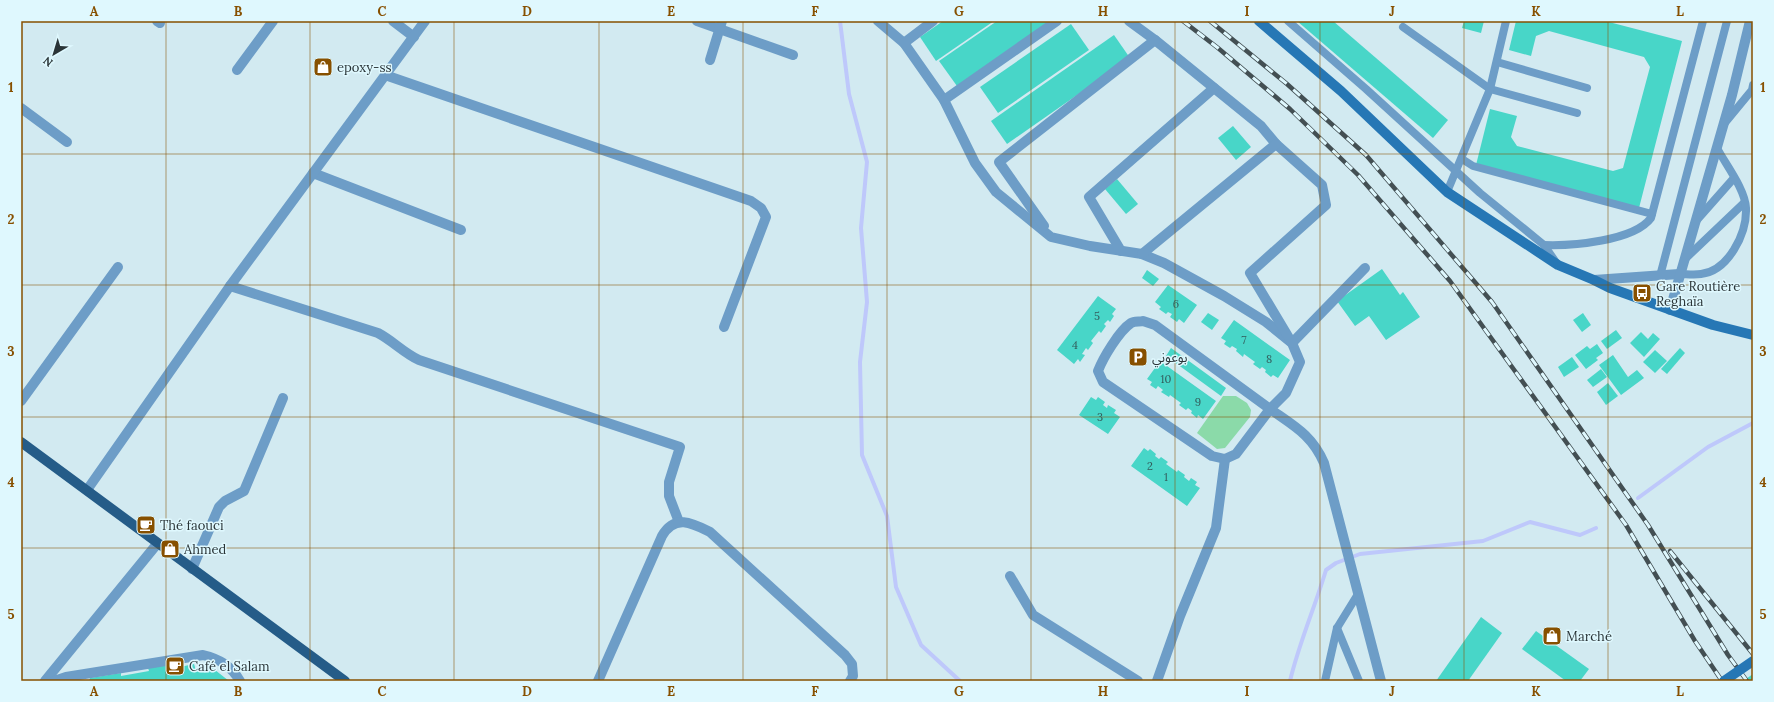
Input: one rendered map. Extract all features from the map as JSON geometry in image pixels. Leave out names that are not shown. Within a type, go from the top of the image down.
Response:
[{"type":"main road","points":[[1259,21],[1341,91],[1447,192],[1558,265],[1610,288],[1670,310],[1713,325],[1753,335]]},
{"type":"main road","points":[[21,442],[157,544],[345,681]]},
{"type":"main road","points":[[1724,681],[1753,661]]},
{"type":"street","points":[[237,70],[274,21]]},
{"type":"street","points":[[393,21],[414,36]]},
{"type":"street","points":[[86,490],[230,286],[425,21]]},
{"type":"street","points":[[698,21],[721,25],[794,55]]},
{"type":"street","points":[[878,21],[904,44],[944,100],[975,163],[996,192],[1051,237],[1090,246],[1142,254],[1164,263],[1224,296],[1266,322],[1292,343]]},
{"type":"street","points":[[904,44],[933,21]]},
{"type":"street","points":[[944,100],[1057,21]]},
{"type":"street","points":[[1129,21],[1155,40],[1261,126],[1276,144],[1322,184],[1326,205],[1250,273],[1292,343],[1300,362],[1286,393],[1270,409],[1236,454],[1225,459],[1212,456],[1103,382],[1098,371],[1102,361],[1123,331],[1132,322],[1143,321],[1155,325],[1270,409],[1302,432],[1318,449],[1324,463],[1381,681]]},
{"type":"street","points":[[1670,310],[1723,127],[1750,21]]},
{"type":"street","points":[[710,60],[721,25]]},
{"type":"street","points":[[1051,237],[999,162],[1155,40]]},
{"type":"street","points":[[385,75],[751,202],[761,208],[766,217],[724,328]]},
{"type":"street","points":[[1121,251],[1089,198],[1214,88]]},
{"type":"street","points":[[21,108],[67,142]]},
{"type":"street","points":[[1142,254],[1276,144]]},
{"type":"street","points":[[313,174],[461,230]]},
{"type":"street","points":[[21,401],[118,267]]},
{"type":"street","points":[[1292,343],[1365,268]]},
{"type":"street","points":[[1594,280],[1680,274]]},
{"type":"street","points":[[230,286],[378,333],[388,338],[407,354],[419,360],[680,447],[669,482],[669,496],[679,522]]},
{"type":"street","points":[[192,569],[219,507],[225,501],[244,491],[284,398]]},
{"type":"street","points":[[1157,681],[1180,616],[1216,528],[1225,459]]},
{"type":"street","points":[[598,681],[662,536],[667,527],[679,522],[695,525],[710,532],[845,655],[852,664],[853,676],[850,681]]},
{"type":"street","points":[[45,681],[157,544]]},
{"type":"street","points":[[1010,576],[1033,615],[1138,681]]},
{"type":"street","points":[[54,681],[66,677],[203,655],[216,658],[228,665],[240,681]]},
{"type":"lane","points":[[1288,21],[1480,193],[1544,245],[1558,265]]},
{"type":"lane","points":[[1447,192],[1490,89],[1506,21]]},
{"type":"lane","points":[[1660,276],[1727,21]]},
{"type":"lane","points":[[1544,245],[1582,244],[1614,237],[1646,224],[1652,214],[1700,22]]},
{"type":"lane","points":[[1403,27],[1490,89],[1577,113]]},
{"type":"lane","points":[[1497,62],[1587,88]]},
{"type":"lane","points":[[1723,127],[1752,90],[1753,85]]},
{"type":"lane","points":[[1680,274],[1702,274],[1715,270],[1733,252],[1742,238],[1746,208],[1740,187],[1716,148]]},
{"type":"lane","points":[[1462,159],[1473,166],[1652,214]]},
{"type":"lane","points":[[1694,223],[1734,178]]},
{"type":"lane","points":[[1684,259],[1744,203]]},
{"type":"lane","points":[[1325,681],[1337,628],[1358,594]]},
{"type":"lane","points":[[1337,628],[1359,681]]},
{"type":"green space","points":[[1223,396],[1236,396],[1247,403],[1251,410],[1250,417],[1225,448],[1217,449],[1197,433]]},
{"type":"building","points":[[943,21],[994,21],[936,61],[920,37]]},
{"type":"building","points":[[997,21],[1050,21],[957,86],[939,61]]},
{"type":"building","points":[[1297,21],[1333,21],[1448,120],[1433,138]]},
{"type":"building","points":[[1464,21],[1484,21],[1481,33],[1462,28]]},
{"type":"building","points":[[1516,21],[1605,21],[1682,41],[1639,208],[1476,165],[1490,109],[1517,116],[1511,137],[1517,146],[1613,171],[1623,168],[1650,67],[1644,57],[1549,31],[1536,36],[1531,56],[1509,50]]},
{"type":"building","points":[[1071,24],[1089,50],[998,113],[980,87]]},
{"type":"building","points":[[1114,35],[1130,58],[1007,144],[991,121]]},
{"type":"building","points":[[1233,126],[1251,147],[1236,160],[1218,138]]},
{"type":"building","points":[[1117,179],[1138,204],[1126,214],[1105,189]]},
{"type":"building","points":[[1382,269],[1400,295],[1403,292],[1420,317],[1386,340],[1369,316],[1355,326],[1337,301]]},
{"type":"building","points":[[1147,270],[1159,279],[1153,286],[1142,278]]},
{"type":"building","points":[[1168,285],[1197,305],[1184,323],[1179,319],[1177,322],[1170,317],[1172,314],[1168,312],[1166,314],[1159,309],[1161,307],[1155,302]]},
{"type":"building","points":[[1098,296],[1116,309],[1112,314],[1114,316],[1110,322],[1108,320],[1104,324],[1106,326],[1101,333],[1099,331],[1091,341],[1093,343],[1088,350],[1086,348],[1082,354],[1085,355],[1080,362],[1078,359],[1074,364],[1057,350]]},
{"type":"building","points":[[1208,313],[1219,320],[1212,330],[1201,322]]},
{"type":"building","points":[[1583,313],[1591,325],[1582,332],[1573,320]]},
{"type":"building","points":[[1234,320],[1290,360],[1278,378],[1273,375],[1271,377],[1265,372],[1266,370],[1262,367],[1260,369],[1253,364],[1255,362],[1244,354],[1243,357],[1236,351],[1237,349],[1232,346],[1230,348],[1224,344],[1226,341],[1221,338]]},
{"type":"building","points":[[1616,330],[1622,338],[1607,349],[1601,341]]},
{"type":"building","points":[[1641,332],[1648,339],[1653,333],[1660,339],[1644,357],[1630,343]]},
{"type":"building","points":[[1597,344],[1603,353],[1596,358],[1598,360],[1586,369],[1575,355],[1587,346],[1590,349]]},
{"type":"building","points":[[1171,348],[1226,388],[1221,396],[1166,356]]},
{"type":"building","points":[[1680,348],[1685,353],[1667,374],[1661,369]]},
{"type":"building","points":[[1655,350],[1667,361],[1655,373],[1643,362]]},
{"type":"building","points":[[1613,355],[1628,377],[1637,370],[1644,378],[1621,395],[1599,365]]},
{"type":"building","points":[[1572,357],[1579,367],[1564,377],[1558,367]]},
{"type":"building","points":[[1160,361],[1216,401],[1203,419],[1198,415],[1197,418],[1191,413],[1192,411],[1188,408],[1186,410],[1179,405],[1181,403],[1170,395],[1169,397],[1161,392],[1163,390],[1158,386],[1156,389],[1150,385],[1152,382],[1147,379]]},
{"type":"building","points":[[1601,369],[1607,377],[1593,387],[1587,380]]},
{"type":"building","points":[[1608,383],[1618,396],[1606,405],[1597,392]]},
{"type":"building","points":[[1091,397],[1096,400],[1098,397],[1105,402],[1103,405],[1107,408],[1108,405],[1116,410],[1114,413],[1120,417],[1108,434],[1079,415]]},
{"type":"building","points":[[1144,448],[1148,451],[1150,449],[1159,459],[1161,457],[1168,462],[1166,464],[1177,472],[1178,470],[1185,475],[1184,477],[1189,481],[1191,478],[1197,482],[1195,485],[1200,488],[1187,506],[1131,466]]},
{"type":"building","points":[[1481,617],[1502,633],[1468,681],[1436,681]]},
{"type":"building","points":[[1536,631],[1589,669],[1580,681],[1566,681],[1522,649]]},
{"type":"building","points":[[180,663],[180,667],[194,664],[196,671],[203,670],[203,666],[210,666],[229,681],[89,681],[90,678],[121,673],[121,676],[149,671],[148,668]]},
{"type":"building","points":[[1753,674],[1753,681],[1743,681]]},
{"type":"waterway","points":[[840,21],[849,94],[867,162],[861,228],[867,302],[860,362],[862,455],[887,516],[896,587],[921,645],[960,681]]},
{"type":"waterway","points":[[1638,498],[1708,447],[1753,423]]},
{"type":"waterway","points":[[1290,681],[1326,570],[1336,563],[1360,554],[1483,541],[1530,522],[1580,535],[1596,528]]},
{"type":"railway","points":[[1183,21],[1218,48],[1290,109],[1358,175],[1450,281],[1626,525],[1695,641],[1722,681]]},
{"type":"railway","points":[[1210,21],[1287,84],[1366,155],[1492,302],[1648,525],[1728,655],[1747,681]]},
{"type":"railway","points":[[1670,551],[1753,654]]},
{"type":"place","name":"epoxy-ss","points":[[323,67]]},
{"type":"place","name":"Gare Routière Reghaïa","points":[[1642,293]]},
{"type":"place","name":"بوعوني","points":[[1138,357]]},
{"type":"place","name":"Thé faouci","points":[[146,525]]},
{"type":"place","name":"Ahmed","points":[[170,549]]},
{"type":"place","name":"Marché","points":[[1552,636]]},
{"type":"place","name":"Café el Salam","points":[[175,666]]}]
